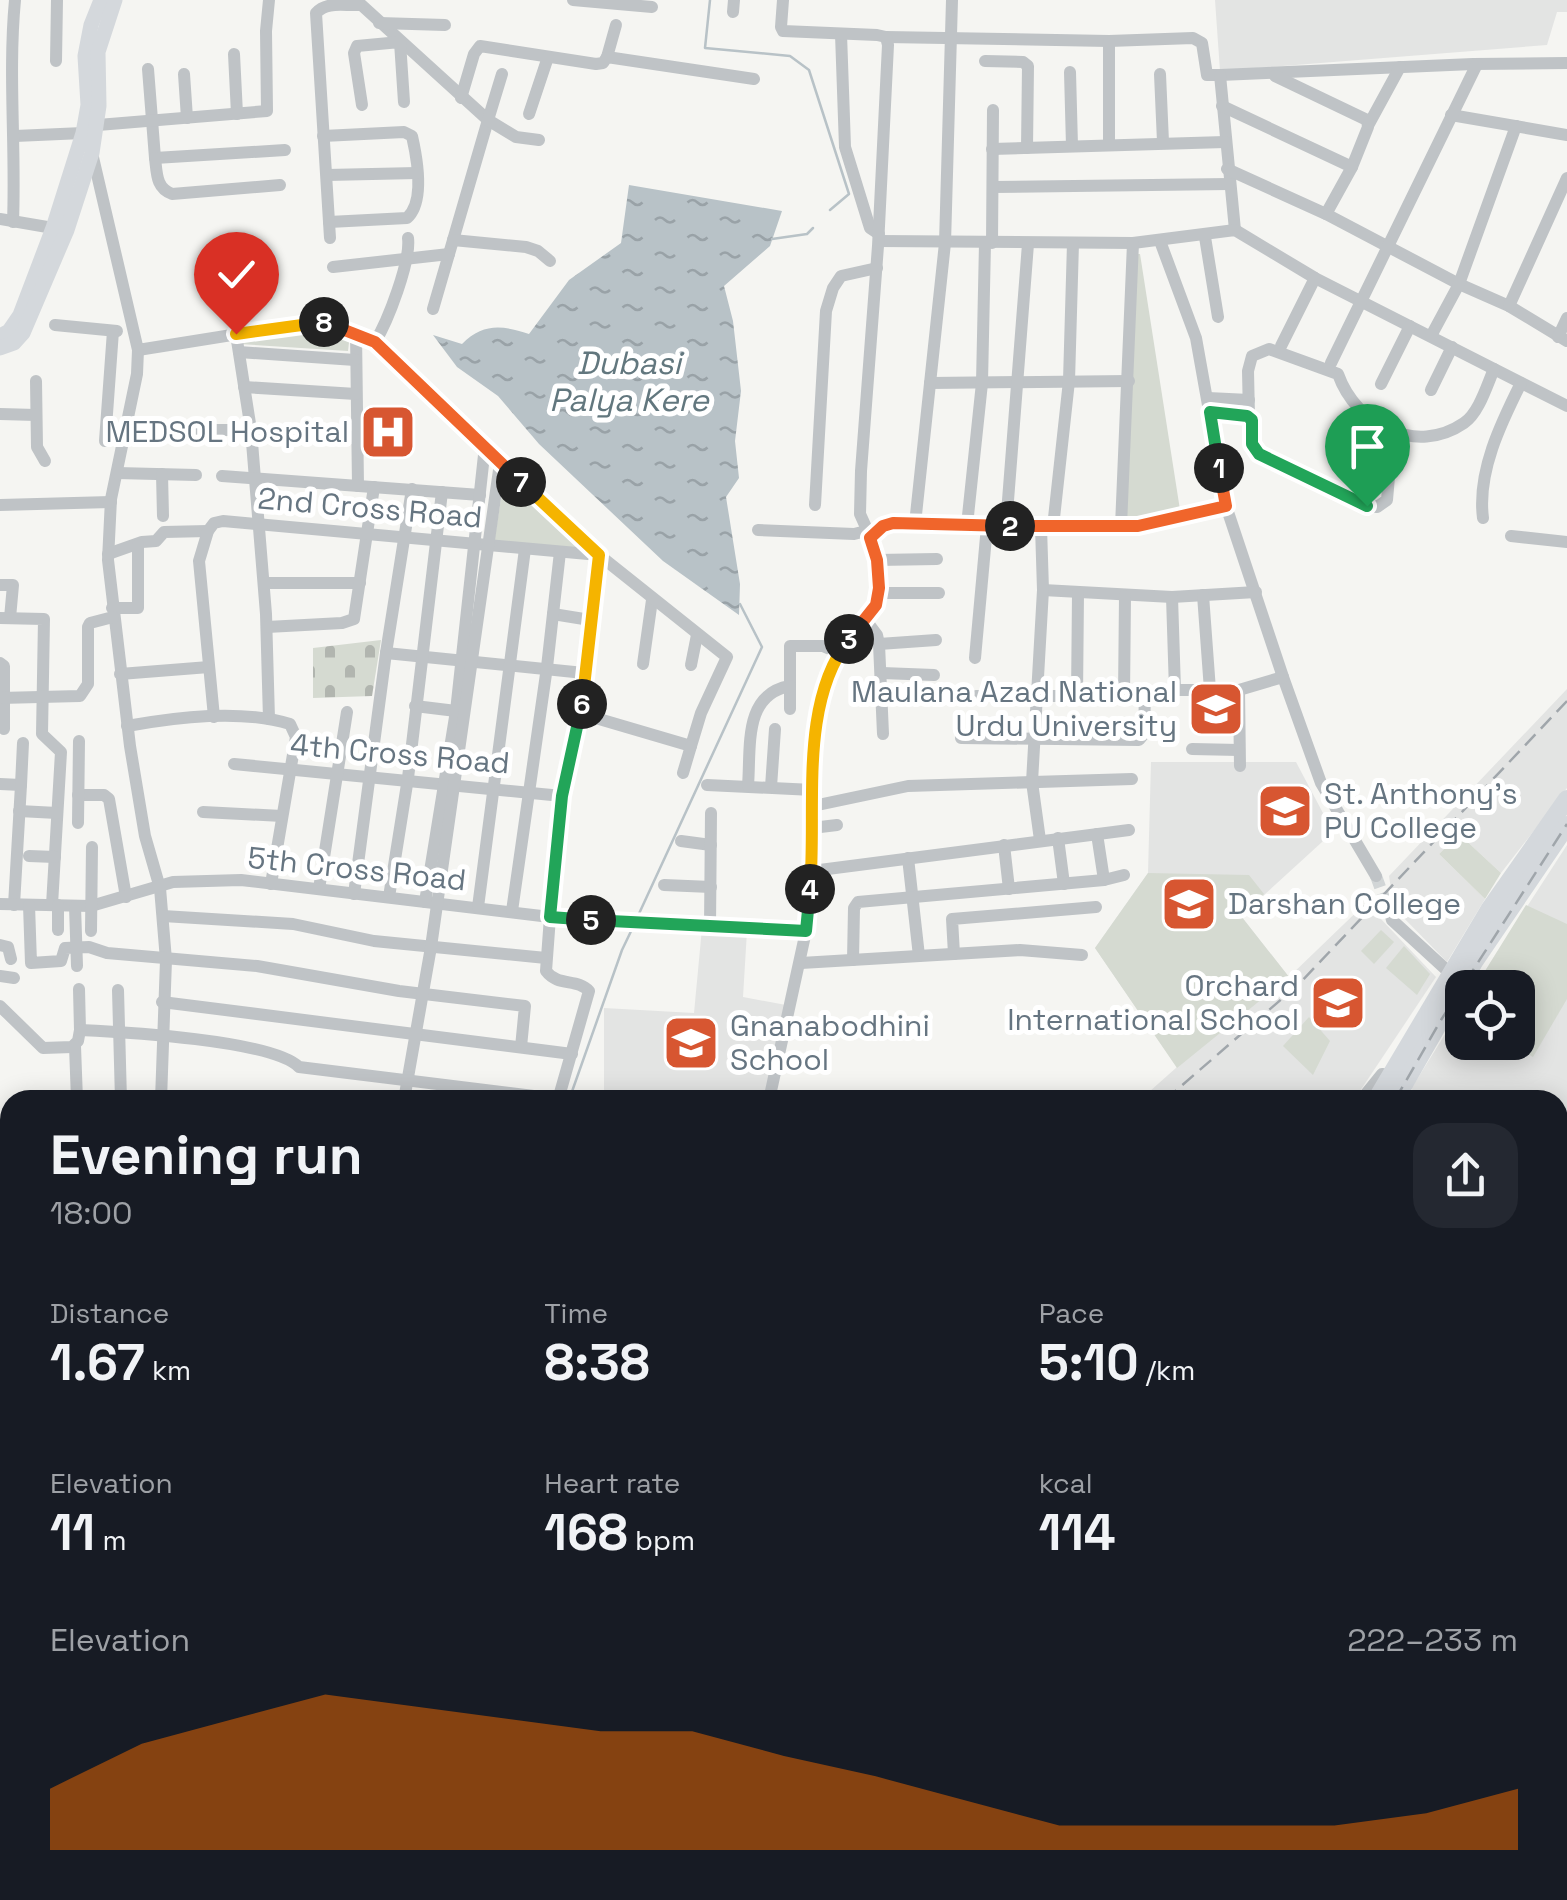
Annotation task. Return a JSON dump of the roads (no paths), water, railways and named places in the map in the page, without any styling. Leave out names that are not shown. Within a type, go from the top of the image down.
[{"type":"highway","points":[[1455,970],[1489,910],[1567,799]]},
{"type":"highway","points":[[1401,1090],[1474,962],[1567,825]]},
{"type":"highway","points":[[1383,1090],[1445,987]]},
{"type":"main road","points":[[0,348],[24,333],[90,182],[92,153],[84,56],[101,0]]},
{"type":"main road","points":[[0,336],[20,316],[90,129],[98,52],[115,0]]},
{"type":"street","points":[[15,0],[4,60],[15,136],[6,220],[54,228]]},
{"type":"street","points":[[56,61],[58,0]]},
{"type":"street","points":[[15,136],[267,111],[266,31],[270,0]]},
{"type":"street","points":[[573,0],[652,7]]},
{"type":"street","points":[[783,0],[783,32],[1109,42],[1193,38],[1202,43],[1206,74],[1567,63]]},
{"type":"street","points":[[915,524],[945,243],[952,0]]},
{"type":"street","points":[[330,238],[316,13],[321,8],[357,2],[488,120],[516,137],[538,140]]},
{"type":"street","points":[[379,24],[445,25]]},
{"type":"street","points":[[461,98],[480,46],[604,63],[616,26]]},
{"type":"street","points":[[841,34],[845,146],[870,228],[879,238],[945,243],[1133,243],[1235,230],[1316,278],[1567,406]]},
{"type":"street","points":[[770,1090],[806,931],[812,870],[815,732],[834,659],[876,605],[878,594],[877,560],[860,514],[860,470],[879,238],[886,37]]},
{"type":"street","points":[[400,42],[404,102]]},
{"type":"street","points":[[362,105],[354,53],[357,46],[400,42]]},
{"type":"street","points":[[1109,42],[1110,144]]},
{"type":"street","points":[[234,54],[236,114]]},
{"type":"street","points":[[530,114],[548,57]]},
{"type":"street","points":[[607,57],[754,79]]},
{"type":"street","points":[[985,61],[1023,62],[1028,66],[1027,148]]},
{"type":"street","points":[[1331,363],[1477,64]]},
{"type":"street","points":[[1326,214],[1352,168],[1368,124],[1400,68]]},
{"type":"street","points":[[148,69],[155,158],[163,190],[172,194],[280,185]]},
{"type":"street","points":[[1070,72],[1072,146]]},
{"type":"street","points":[[184,74],[187,118]]},
{"type":"street","points":[[433,309],[502,74]]},
{"type":"street","points":[[1160,74],[1163,142]]},
{"type":"street","points":[[1272,74],[1366,118],[1368,124]]},
{"type":"street","points":[[1220,75],[1235,230]]},
{"type":"street","points":[[1222,106],[1352,168]]},
{"type":"street","points":[[966,525],[982,383],[993,110]]},
{"type":"street","points":[[1451,115],[1567,135]]},
{"type":"street","points":[[1431,336],[1459,284],[1516,126]]},
{"type":"street","points":[[323,136],[404,132],[412,136],[417,172],[415,210],[407,218],[329,222]]},
{"type":"street","points":[[992,150],[1224,142]]},
{"type":"street","points":[[155,158],[285,150]]},
{"type":"street","points":[[1227,169],[1509,306],[1562,339],[1567,318]]},
{"type":"street","points":[[327,175],[417,172]]},
{"type":"street","points":[[1509,306],[1567,178]]},
{"type":"street","points":[[90,182],[138,350],[137,374],[110,502],[108,554],[127,726],[163,916],[166,960],[161,1090]]},
{"type":"street","points":[[992,187],[1229,184]]},
{"type":"street","points":[[1205,236],[1218,316]]},
{"type":"street","points":[[375,342],[386,324],[410,249],[408,238]]},
{"type":"street","points":[[1160,241],[1196,338],[1226,506],[1283,677],[1321,783],[1376,876]]},
{"type":"street","points":[[1040,840],[1032,782],[1036,696],[1047,527],[1069,381],[1072,243]]},
{"type":"street","points":[[1121,526],[1133,243]]},
{"type":"street","points":[[1006,526],[1028,244]]},
{"type":"street","points":[[333,267],[406,259],[451,247],[526,247],[550,261]]},
{"type":"street","points":[[815,505],[826,311],[839,278],[877,268]]},
{"type":"street","points":[[1281,346],[1316,278]]},
{"type":"street","points":[[138,350],[319,321],[375,342],[599,555],[727,658],[701,713],[683,774]]},
{"type":"street","points":[[55,325],[133,331]]},
{"type":"street","points":[[1380,384],[1410,326]]},
{"type":"street","points":[[105,441],[113,331]]},
{"type":"street","points":[[356,333],[358,486]]},
{"type":"street","points":[[236,334],[252,430],[270,719]]},
{"type":"street","points":[[1430,390],[1452,347]]},
{"type":"street","points":[[1393,430],[1387,500],[1377,506],[1367,506],[1259,454],[1252,444],[1249,416],[1252,356],[1270,350],[1338,374],[1351,401],[1365,418],[1393,430],[1425,435],[1466,422],[1494,369]]},
{"type":"street","points":[[238,352],[354,360]]},
{"type":"street","points":[[36,381],[37,447],[45,461]]},
{"type":"street","points":[[930,383],[1129,381]]},
{"type":"street","points":[[1483,518],[1484,494],[1499,428],[1522,383]]},
{"type":"street","points":[[244,387],[356,394]]},
{"type":"street","points":[[1209,405],[1249,400]]},
{"type":"street","points":[[1209,405],[1249,416]]},
{"type":"street","points":[[0,414],[36,415]]},
{"type":"street","points":[[126,430],[252,430],[356,437]]},
{"type":"street","points":[[481,544],[480,495],[486,446]]},
{"type":"street","points":[[406,1090],[431,947],[431,903],[481,544],[500,463]]},
{"type":"street","points":[[117,474],[196,475]]},
{"type":"street","points":[[162,474],[163,516]]},
{"type":"street","points":[[222,476],[480,495]]},
{"type":"street","points":[[267,628],[354,619],[374,486]]},
{"type":"street","points":[[354,894],[368,774],[412,490]]},
{"type":"street","points":[[389,898],[408,778],[442,492]]},
{"type":"street","points":[[0,505],[110,502]]},
{"type":"street","points":[[758,530],[868,534],[883,526],[915,524],[1138,526],[1226,506]]},
{"type":"street","name":"2nd Cross Road","points":[[108,554],[161,538],[164,532],[208,531],[214,523],[222,521],[599,555]]},
{"type":"street","points":[[1511,536],[1566,541],[1567,523]]},
{"type":"street","points":[[974,658],[987,526]]},
{"type":"street","points":[[208,531],[199,561],[214,718]]},
{"type":"street","points":[[2,698],[80,696],[88,684],[90,623],[113,612],[138,608],[138,545]]},
{"type":"street","points":[[478,907],[525,548]]},
{"type":"street","points":[[512,911],[560,552]]},
{"type":"street","points":[[561,1090],[589,991],[550,976],[546,958],[562,796],[582,714],[599,555]]},
{"type":"street","points":[[877,560],[937,558]]},
{"type":"street","points":[[264,582],[360,583]]},
{"type":"street","points":[[0,585],[13,585],[5,618],[44,619],[42,734],[61,752],[55,857],[58,930]]},
{"type":"street","points":[[1043,590],[1172,597],[1256,592]]},
{"type":"street","points":[[878,594],[939,593]]},
{"type":"street","points":[[1077,697],[1078,593]]},
{"type":"street","points":[[1204,595],[1210,690]]},
{"type":"street","points":[[1124,596],[1124,696]]},
{"type":"street","points":[[1172,597],[1175,690]]},
{"type":"street","points":[[643,664],[652,600]]},
{"type":"street","points":[[553,614],[590,620]]},
{"type":"street","points":[[865,619],[879,644],[883,734]]},
{"type":"street","points":[[691,665],[697,634]]},
{"type":"street","points":[[879,644],[936,640]]},
{"type":"street","points":[[790,709],[791,645],[823,646],[839,653]]},
{"type":"street","points":[[386,653],[584,673]]},
{"type":"street","points":[[450,783],[456,711],[467,661]]},
{"type":"street","points":[[0,662],[4,666],[4,729]]},
{"type":"street","points":[[120,674],[209,667]]},
{"type":"street","points":[[882,673],[934,676]]},
{"type":"street","points":[[976,696],[1124,696],[1175,690],[1238,690],[1283,677]]},
{"type":"street","points":[[748,786],[758,704],[772,689],[790,686]]},
{"type":"street","points":[[1238,690],[1240,766]]},
{"type":"street","points":[[961,738],[1139,740],[1144,734],[1144,693]]},
{"type":"street","points":[[415,706],[456,711]]},
{"type":"street","points":[[319,889],[347,712]]},
{"type":"street","points":[[582,714],[691,746]]},
{"type":"street","points":[[127,726],[214,718],[270,719],[290,724],[294,729],[290,769],[271,884]]},
{"type":"street","points":[[771,787],[775,729]]},
{"type":"street","points":[[78,823],[79,740]]},
{"type":"street","points":[[7,904],[23,743]]},
{"type":"street","points":[[1192,749],[1240,750]]},
{"type":"street","name":"4th Cross Road","points":[[234,764],[368,774],[562,796]]},
{"type":"street","points":[[813,806],[908,786],[1132,779]]},
{"type":"street","points":[[0,784],[21,785]]},
{"type":"street","points":[[707,785],[812,790]]},
{"type":"street","points":[[78,795],[108,796],[126,897]]},
{"type":"street","points":[[19,811],[57,812]]},
{"type":"street","points":[[203,812],[282,816]]},
{"type":"street","points":[[710,928],[712,813]]},
{"type":"street","points":[[812,828],[838,826]]},
{"type":"street","points":[[812,870],[1130,830]]},
{"type":"street","points":[[1097,834],[1104,880]]},
{"type":"street","points":[[1058,838],[1064,884]]},
{"type":"street","points":[[681,841],[711,844]]},
{"type":"street","points":[[1004,845],[1009,889]]},
{"type":"street","points":[[91,931],[92,847]]},
{"type":"street","points":[[29,856],[55,857]]},
{"type":"street","points":[[908,858],[918,956]]},
{"type":"street","points":[[853,960],[854,908],[858,902],[1124,875]]},
{"type":"street","name":"5th Cross Road","points":[[7,904],[91,906],[173,882],[241,880],[550,917],[806,931]]},
{"type":"street","points":[[664,885],[710,888]]},
{"type":"street","points":[[30,905],[31,963],[60,962],[64,949],[76,947],[166,960],[238,964],[525,1006],[521,1047]]},
{"type":"street","points":[[75,906],[77,966]]},
{"type":"street","points":[[954,954],[952,919],[1096,907]]},
{"type":"street","points":[[163,916],[293,924],[374,941],[546,958]]},
{"type":"street","points":[[1392,920],[1447,970]]},
{"type":"street","points":[[0,945],[8,946],[11,959]]},
{"type":"street","points":[[800,963],[1034,950],[1082,955]]},
{"type":"street","points":[[77,1090],[79,990]]},
{"type":"street","points":[[118,990],[121,1090]]},
{"type":"street","points":[[162,1002],[572,1054]]},
{"type":"street","points":[[0,1006],[43,1048],[76,1046]]},
{"type":"street","points":[[80,1030],[162,1034],[280,1054],[299,1067],[483,1090]]},
{"type":"street","points":[[1369,1090],[1382,1074],[1393,1075]]},
{"type":"water","name":"Dubasi Palya Kere","points":[[629,185],[782,211],[770,246],[724,286],[733,321],[741,391],[735,441],[739,478],[726,497],[740,584],[739,615],[663,561],[539,444],[498,396],[457,367],[433,335],[462,344],[485,329],[529,334],[569,280],[621,243]]},
{"type":"waterway","points":[[710,0],[705,48],[790,56],[809,70],[849,194],[830,210]]},
{"type":"waterway","points":[[772,239],[807,234],[813,228]]},
{"type":"waterway","points":[[637,918],[762,647],[740,604]]},
{"type":"waterway","points":[[573,1090],[634,925]]},
{"type":"tunnel","points":[[1376,876],[1392,920]]},
{"type":"railway","points":[[1177,1090],[1299,984],[1567,701]]},
{"type":"railway","points":[[1401,1090],[1567,824]]},
{"type":"place","name":"MEDSOL Hospital","points":[[388,432]]},
{"type":"place","name":"Maulana Azad National Urdu University","points":[[1216,709]]},
{"type":"place","name":"St. Anthony's PU College","points":[[1285,811]]},
{"type":"place","name":"Darshan College","points":[[1189,904]]},
{"type":"place","name":"Orchard International School","points":[[1338,1003]]},
{"type":"place","name":"Gnanabodhini School","points":[[691,1043]]}]
